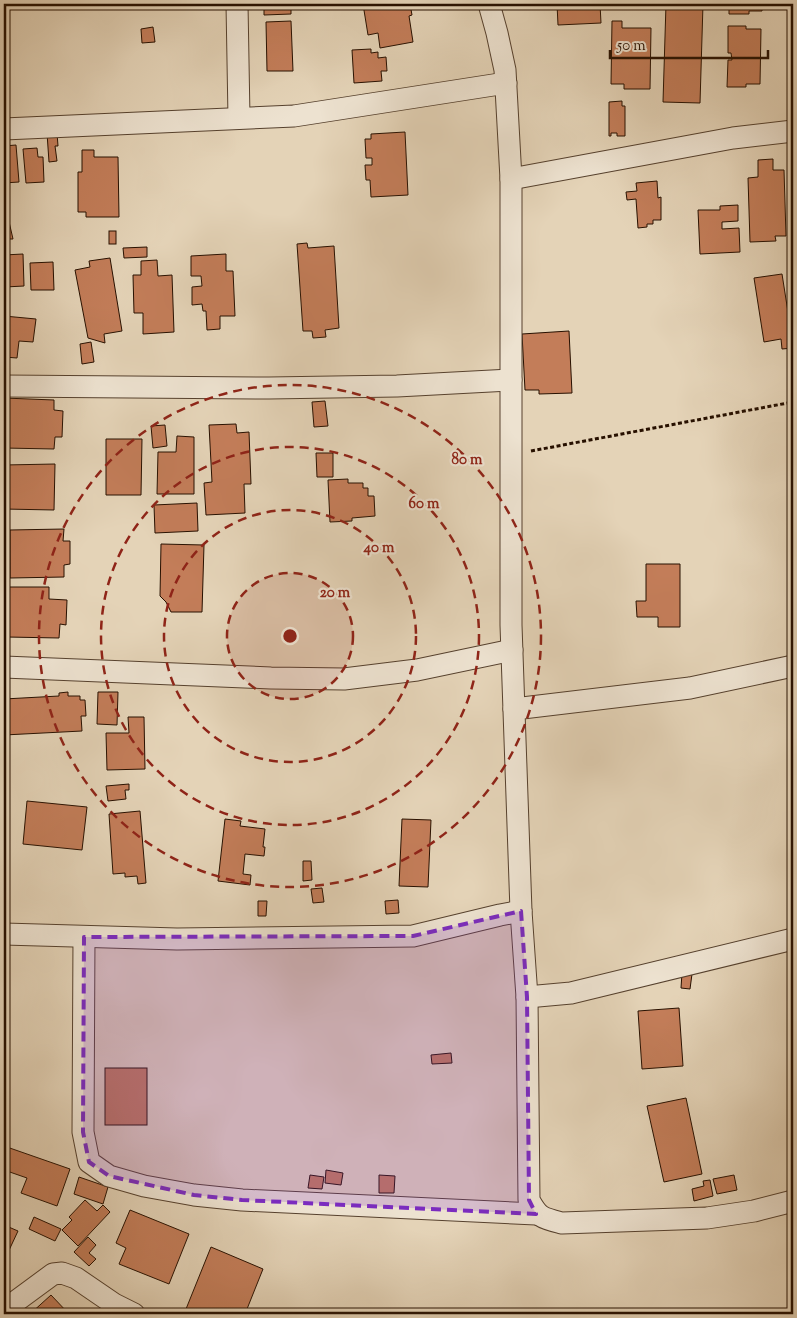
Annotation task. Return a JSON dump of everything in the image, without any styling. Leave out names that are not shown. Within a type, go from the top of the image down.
[{"type":"street","points":[[237,4],[238,118]]},
{"type":"street","points":[[489,4],[505,70],[511,179],[512,650],[520,911],[527,997],[529,1200],[536,1214]]},
{"type":"street","points":[[4,129],[294,116],[506,83]]},
{"type":"street","points":[[511,179],[733,138],[793,131]]},
{"type":"street","points":[[4,386],[270,388],[397,386],[511,380]]},
{"type":"street","points":[[4,667],[271,678],[344,679],[417,670],[512,650]]},
{"type":"street","points":[[514,709],[690,688],[793,666]]},
{"type":"street","points":[[4,934],[177,939],[413,936],[520,911]]},
{"type":"street","points":[[84,936],[83,1132],[89,1162],[109,1176],[144,1186],[194,1195],[242,1200],[536,1214],[548,1220],[562,1223],[708,1218],[754,1211],[793,1201]]},
{"type":"street","points":[[527,997],[571,993],[793,939]]},
{"type":"street","points":[[4,1310],[53,1274],[62,1273],[76,1278],[114,1304],[134,1314]]},
{"type":"path","points":[[511,454],[793,402]]},
{"type":"highlighted area","points":[[521,911],[527,997],[529,1200],[536,1214],[242,1200],[194,1195],[109,1176],[89,1162],[83,1132],[84,937],[413,936]]},
{"type":"building","points":[[264,4],[291,4],[291,14],[264,15]]},
{"type":"building","points":[[363,4],[410,4],[412,15],[409,16],[413,42],[380,48],[378,33],[368,35]]},
{"type":"building","points":[[557,4],[600,4],[601,23],[558,25]]},
{"type":"building","points":[[666,4],[703,4],[700,103],[663,102]]},
{"type":"building","points":[[729,4],[764,4],[762,11],[749,11],[749,14],[729,14]]},
{"type":"building","points":[[291,21],[293,71],[267,71],[266,22]]},
{"type":"building","points":[[612,21],[622,21],[622,28],[651,28],[650,89],[624,89],[624,84],[611,84]]},
{"type":"building","points":[[728,26],[746,26],[746,29],[761,29],[760,84],[746,84],[746,87],[727,87],[728,60],[732,60],[731,53],[728,53]]},
{"type":"building","points":[[153,27],[155,42],[142,43],[141,29]]},
{"type":"building","points":[[371,49],[371,53],[378,52],[378,58],[386,57],[387,71],[381,71],[382,81],[354,83],[352,50]]},
{"type":"building","points":[[622,101],[622,106],[625,106],[625,136],[617,136],[617,133],[611,133],[611,136],[609,136],[609,102]]},
{"type":"building","points":[[405,132],[408,195],[371,197],[370,180],[366,180],[365,165],[372,165],[372,158],[366,158],[365,139],[371,139],[371,134]]},
{"type":"building","points":[[47,133],[57,133],[58,146],[55,146],[57,161],[49,162]]},
{"type":"building","points":[[16,145],[19,182],[4,183],[4,146]]},
{"type":"building","points":[[37,148],[38,157],[43,157],[44,182],[26,183],[23,149]]},
{"type":"building","points":[[82,150],[94,150],[94,157],[118,157],[119,217],[86,217],[86,212],[78,212],[78,172],[82,172]]},
{"type":"building","points":[[773,159],[773,170],[784,170],[786,236],[775,236],[776,241],[750,242],[748,178],[758,177],[758,160]]},
{"type":"building","points":[[657,181],[658,198],[661,197],[661,220],[653,220],[653,224],[647,224],[647,227],[638,228],[636,199],[627,200],[626,192],[637,191],[636,183]]},
{"type":"building","points":[[4,200],[13,239],[4,239]]},
{"type":"building","points":[[738,205],[738,221],[722,222],[722,229],[739,228],[740,252],[700,254],[698,210],[720,210],[720,206]]},
{"type":"building","points":[[109,231],[116,231],[116,244],[109,244]]},
{"type":"building","points":[[307,243],[308,248],[334,246],[339,328],[325,330],[326,337],[313,338],[312,331],[303,331],[297,244]]},
{"type":"building","points":[[147,247],[147,257],[124,258],[123,248]]},
{"type":"building","points":[[23,254],[24,286],[5,287],[4,255]]},
{"type":"building","points":[[226,254],[226,271],[233,271],[235,316],[220,316],[220,329],[207,330],[206,311],[203,311],[202,304],[192,305],[192,287],[202,286],[201,276],[191,276],[191,256]]},
{"type":"building","points":[[110,258],[122,331],[104,334],[105,343],[88,338],[75,270],[90,267],[89,261]]},
{"type":"building","points":[[157,260],[158,276],[172,275],[174,332],[143,334],[143,313],[134,313],[133,275],[141,275],[141,261]]},
{"type":"building","points":[[53,262],[54,290],[31,290],[30,263]]},
{"type":"building","points":[[782,274],[793,348],[782,349],[781,339],[764,342],[754,278]]},
{"type":"building","points":[[4,316],[36,319],[33,342],[19,341],[17,358],[4,357]]},
{"type":"building","points":[[569,331],[572,393],[539,394],[539,390],[525,390],[522,334]]},
{"type":"building","points":[[91,342],[94,362],[82,364],[80,344]]},
{"type":"building","points":[[4,398],[54,400],[54,410],[63,411],[62,437],[55,437],[54,449],[4,448]]},
{"type":"building","points":[[325,401],[328,426],[314,427],[312,402]]},
{"type":"building","points":[[236,424],[237,433],[249,432],[251,484],[244,484],[245,513],[206,515],[204,483],[212,482],[209,425]]},
{"type":"building","points":[[165,425],[167,446],[153,448],[151,426]]},
{"type":"building","points":[[177,436],[194,437],[194,494],[157,494],[158,452],[176,452]]},
{"type":"building","points":[[106,439],[142,439],[141,495],[106,495]]},
{"type":"building","points":[[316,453],[333,453],[333,477],[317,477]]},
{"type":"building","points":[[55,464],[54,510],[4,509],[4,496],[7,496],[7,476],[4,476],[4,465]]},
{"type":"building","points":[[348,479],[348,483],[363,483],[363,488],[368,488],[368,496],[374,496],[375,516],[352,518],[352,521],[330,522],[328,480]]},
{"type":"building","points":[[197,503],[198,531],[155,533],[154,505]]},
{"type":"building","points":[[64,529],[63,541],[70,541],[70,564],[64,565],[64,577],[10,578],[10,530]]},
{"type":"building","points":[[161,544],[204,545],[202,612],[171,612],[166,602],[160,596]]},
{"type":"building","points":[[646,564],[680,564],[680,627],[658,627],[658,617],[637,617],[636,601],[646,601]]},
{"type":"building","points":[[9,587],[49,587],[49,599],[67,600],[66,625],[60,624],[59,638],[7,637]]},
{"type":"building","points":[[68,692],[68,696],[80,696],[80,700],[85,700],[86,716],[81,716],[82,731],[4,735],[4,699],[59,696],[59,693]]},
{"type":"building","points":[[98,692],[118,692],[117,725],[97,724]]},
{"type":"building","points":[[128,717],[144,717],[145,769],[107,770],[106,733],[129,733]]},
{"type":"building","points":[[129,784],[129,790],[125,790],[126,799],[108,801],[106,786]]},
{"type":"building","points":[[27,801],[87,807],[82,850],[23,844]]},
{"type":"building","points":[[140,811],[146,883],[138,884],[137,876],[125,877],[125,873],[113,874],[109,814]]},
{"type":"building","points":[[225,819],[241,821],[240,826],[265,829],[264,856],[245,854],[243,874],[251,875],[250,885],[218,881]]},
{"type":"building","points":[[402,819],[431,820],[428,887],[399,886]]},
{"type":"building","points":[[303,861],[311,861],[312,880],[303,881]]},
{"type":"building","points":[[322,888],[324,902],[313,903],[311,889]]},
{"type":"building","points":[[398,900],[399,913],[386,914],[385,901]]},
{"type":"building","points":[[258,901],[267,901],[266,916],[258,916]]},
{"type":"building","points":[[682,973],[692,974],[690,989],[681,988]]},
{"type":"building","points":[[679,1008],[683,1066],[642,1069],[638,1011]]},
{"type":"building","points":[[451,1053],[452,1063],[432,1064],[431,1055]]},
{"type":"building","points":[[105,1068],[147,1068],[147,1125],[105,1125]]},
{"type":"building","points":[[686,1098],[702,1174],[664,1182],[647,1106]]},
{"type":"building","points":[[4,1146],[70,1169],[57,1206],[21,1193],[27,1178],[4,1170]]},
{"type":"building","points":[[326,1170],[343,1173],[341,1185],[325,1183]]},
{"type":"building","points":[[310,1175],[324,1177],[322,1189],[308,1188]]},
{"type":"building","points":[[379,1175],[395,1176],[394,1193],[379,1193]]},
{"type":"building","points":[[734,1175],[737,1190],[717,1194],[713,1179]]},
{"type":"building","points":[[79,1177],[108,1187],[103,1204],[74,1194]]},
{"type":"building","points":[[710,1180],[713,1196],[694,1201],[692,1189],[704,1186],[703,1181]]},
{"type":"building","points":[[85,1200],[97,1211],[103,1205],[110,1212],[78,1246],[62,1230],[72,1220],[69,1217]]},
{"type":"building","points":[[130,1210],[189,1234],[169,1284],[119,1264],[126,1248],[116,1243]]},
{"type":"building","points":[[34,1217],[61,1229],[55,1241],[29,1229]]},
{"type":"building","points":[[4,1225],[18,1231],[4,1261]]},
{"type":"building","points":[[88,1237],[96,1245],[89,1253],[96,1259],[89,1266],[74,1252]]},
{"type":"building","points":[[211,1247],[263,1269],[245,1314],[199,1314],[186,1309]]},
{"type":"building","points":[[51,1295],[69,1314],[30,1314]]}]
